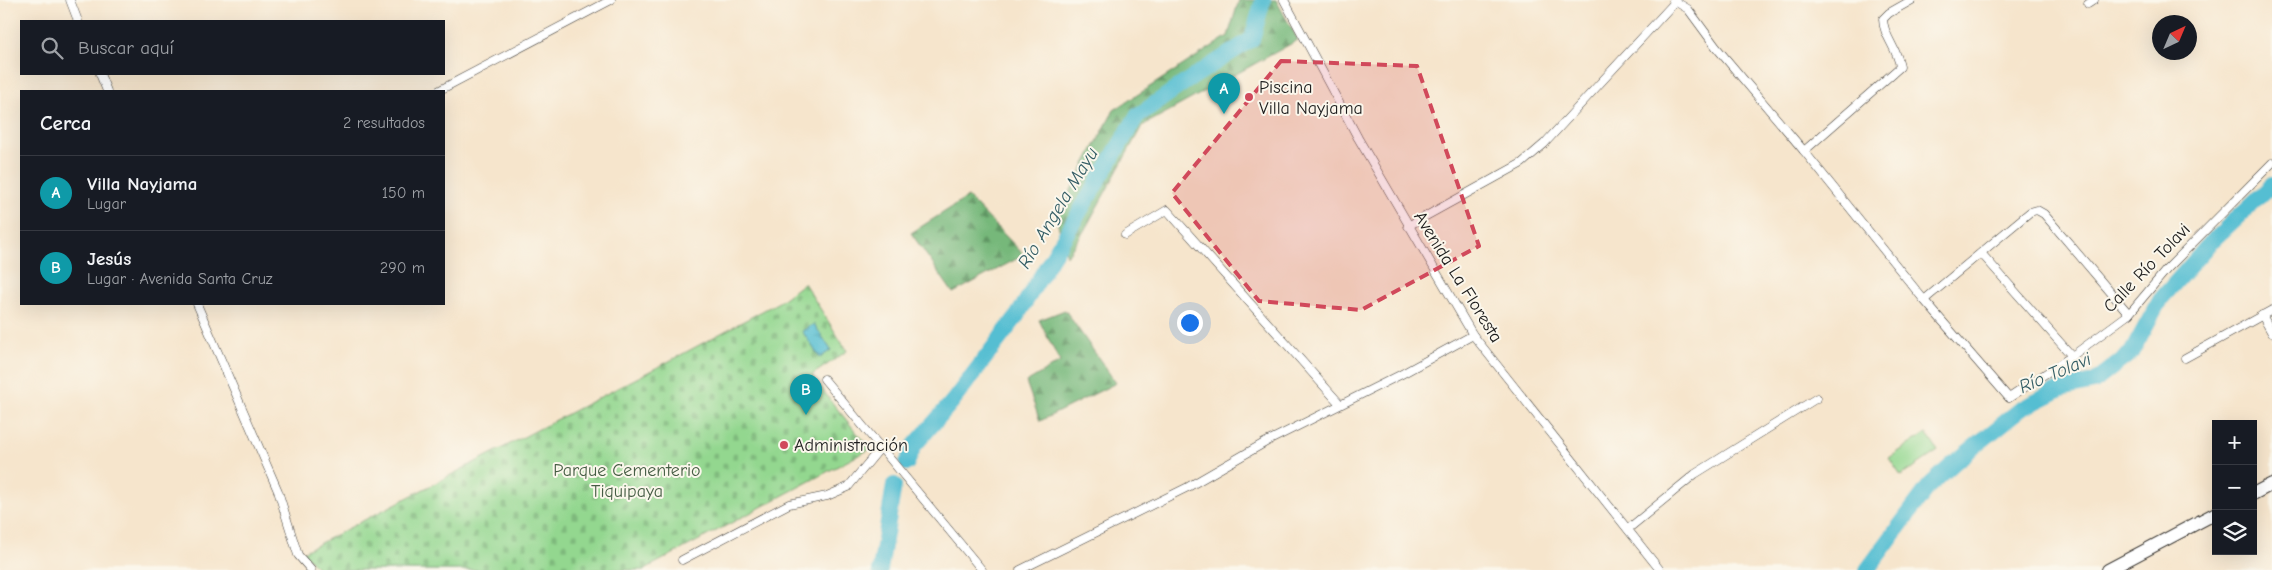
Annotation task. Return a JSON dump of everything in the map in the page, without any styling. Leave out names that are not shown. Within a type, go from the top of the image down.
[{"type":"main road","points":[[2257,492],[2272,484]]},
{"type":"main road","points":[[2108,570],[2212,515]]},
{"type":"street","points":[[70,0],[78,20]]},
{"type":"street","points":[[440,90],[611,0]]},
{"type":"street","name":"Avenida La Floresta","points":[[1284,0],[1408,226],[1473,335],[1660,570]]},
{"type":"street","points":[[1804,151],[1900,67],[1899,59],[1883,26],[1883,19],[1888,13],[1912,0]]},
{"type":"street","points":[[1408,226],[1522,163],[1544,144],[1673,1],[1688,9],[1716,47],[1804,151],[1924,300],[2030,212],[2037,210],[2044,214],[2130,314]]},
{"type":"street","points":[[100,75],[107,90]]},
{"type":"street","name":"Calle Río Tolavi","points":[[1924,300],[2009,398],[2130,314],[2167,269],[2272,163]]},
{"type":"street","points":[[1125,235],[1167,210],[1340,404]]},
{"type":"street","points":[[1981,253],[2072,356]]},
{"type":"street","points":[[197,305],[278,492],[298,556],[311,570]]},
{"type":"street","points":[[2185,358],[2272,310]]},
{"type":"street","points":[[2262,315],[2272,332]]},
{"type":"street","points":[[1020,570],[1188,487],[1266,442],[1400,375],[1473,335]]},
{"type":"street","points":[[824,379],[882,446],[905,479],[982,570]]},
{"type":"street","points":[[1628,529],[1695,474],[1817,398]]},
{"type":"street","points":[[682,560],[789,504],[827,496],[848,487],[882,446]]},
{"type":"highlighted area","points":[[1281,61],[1417,66],[1479,246],[1361,310],[1259,301],[1172,193]]},
{"type":"green space","points":[[1239,0],[1276,0],[1298,40],[1142,126],[1084,231],[1067,256],[1056,218],[1114,110],[1228,36]]},
{"type":"green space","points":[[968,197],[1024,255],[953,293],[911,233]]},
{"type":"green space","name":"Parque Cementerio Tiquipaya","points":[[804,283],[847,351],[812,375],[870,449],[643,570],[319,570],[303,552],[677,357],[779,302]]},
{"type":"green space","points":[[1065,310],[1116,383],[1040,421],[1026,382],[1060,362],[1039,320]]},
{"type":"green space","points":[[1926,433],[1938,451],[1901,476],[1889,458]]},
{"type":"water","points":[[814,324],[831,350],[820,358],[802,331]]},
{"type":"waterway","name":"Río Angela Mayu","points":[[907,463],[914,446],[952,402],[1017,316],[1137,116],[1252,39],[1263,0]]},
{"type":"waterway","name":"Río Tolavi","points":[[1867,570],[1929,486],[1954,463],[2021,409],[2061,389],[2094,382],[2131,353],[2160,300],[2211,242],[2272,185]]},
{"type":"waterway","name":"Río Angela Mayu","points":[[880,570],[894,485]]},
{"type":"place","name":"Piscina Villa Nayjama","points":[[1249,97]]},
{"type":"place","name":"Villa Nayjama","points":[[1224,114]]},
{"type":"place","name":"Jesús","points":[[806,415]]},
{"type":"place","name":"Administración","points":[[784,445]]}]
